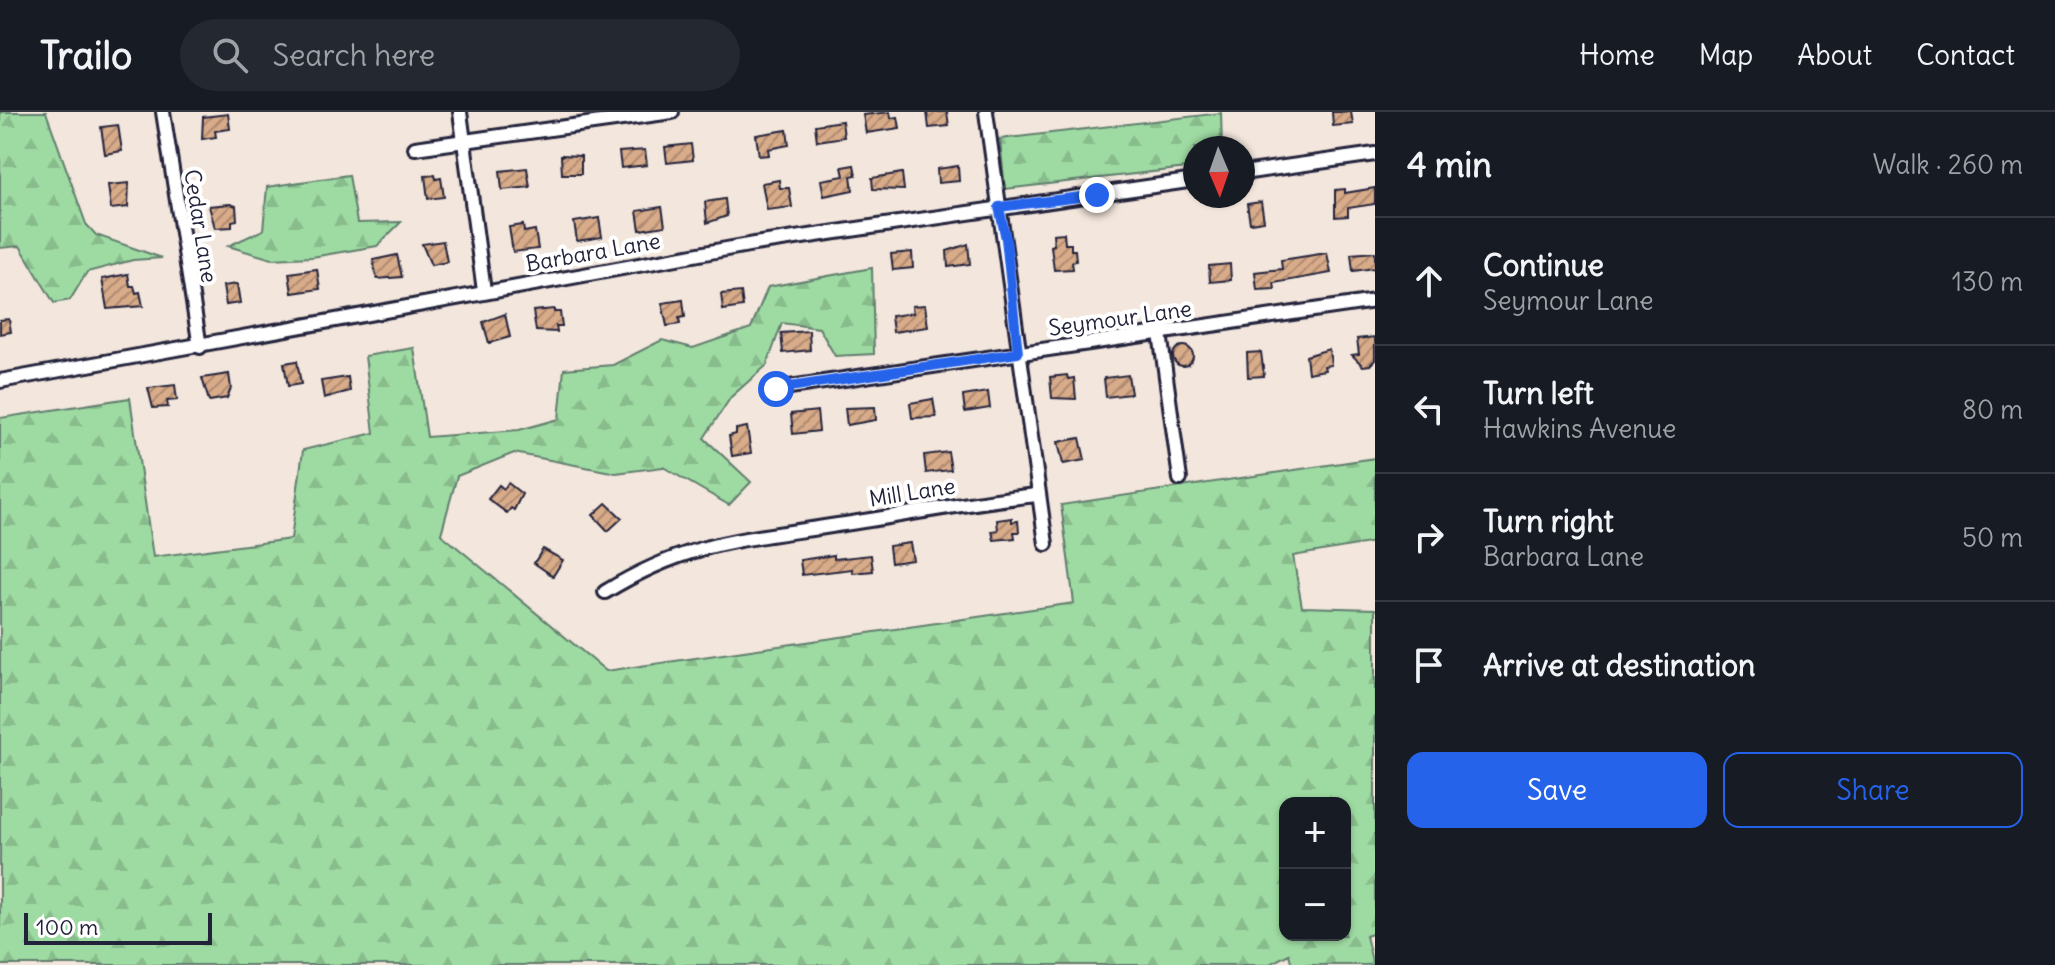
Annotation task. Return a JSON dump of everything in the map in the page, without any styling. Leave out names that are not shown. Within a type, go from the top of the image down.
[{"type":"street","name":"Cedar Lane","points":[[163,112],[200,347]]},
{"type":"street","points":[[460,112],[484,291]]},
{"type":"street","points":[[415,148],[672,112]]},
{"type":"street","points":[[986,112],[1046,544]]},
{"type":"street","points":[[1255,171],[1375,154]]},
{"type":"street","name":"Barbara Lane","points":[[0,381],[200,347],[484,291],[999,207],[1183,182]]},
{"type":"street","name":"Seymour Lane","points":[[776,389],[1375,301]]},
{"type":"street","points":[[1160,333],[1180,479]]},
{"type":"street","name":"Mill Lane","points":[[605,592],[647,566],[695,549],[745,537],[1037,495]]},
{"type":"green space","points":[[0,112],[46,112],[86,224],[96,235],[162,258],[133,260],[87,272],[70,300],[54,303],[20,246],[0,248]]},
{"type":"green space","points":[[1221,113],[1222,136],[1183,136],[1183,168],[1005,189],[1000,139]]},
{"type":"green space","points":[[349,175],[357,223],[401,222],[377,246],[312,257],[272,259],[228,246],[263,230],[267,187]]},
{"type":"green space","points":[[872,268],[874,354],[835,356],[819,328],[782,323],[767,365],[731,397],[704,438],[751,482],[729,505],[663,467],[616,473],[514,453],[457,476],[441,534],[606,671],[1074,603],[1061,505],[1375,458],[1375,542],[1293,556],[1302,607],[1375,609],[1375,933],[1366,936],[1373,965],[1292,965],[1289,954],[1268,965],[0,965],[0,418],[130,398],[153,557],[291,539],[303,450],[374,433],[365,356],[414,348],[427,437],[519,430],[559,419],[564,369],[613,365],[662,340],[693,348],[751,328],[768,287]]},
{"type":"building","points":[[890,112],[891,118],[898,117],[900,128],[866,133],[863,115]]},
{"type":"building","points":[[927,112],[947,112],[949,126],[929,128]]},
{"type":"building","points":[[1332,112],[1351,112],[1353,124],[1333,126]]},
{"type":"building","points":[[228,114],[230,129],[215,131],[216,137],[202,139],[203,117]]},
{"type":"building","points":[[842,121],[844,137],[817,141],[815,125]]},
{"type":"building","points":[[118,125],[122,151],[105,154],[101,127]]},
{"type":"building","points":[[787,130],[789,145],[768,149],[769,155],[759,156],[756,135]]},
{"type":"building","points":[[691,144],[693,160],[667,163],[665,147]]},
{"type":"building","points":[[645,150],[647,165],[621,168],[619,152]]},
{"type":"building","points":[[561,155],[581,156],[581,174],[562,174]]},
{"type":"building","points":[[854,165],[856,175],[851,176],[853,190],[824,196],[821,180],[844,176],[842,167]]},
{"type":"building","points":[[958,166],[959,181],[938,183],[937,169]]},
{"type":"building","points":[[527,168],[530,187],[502,190],[500,171]]},
{"type":"building","points":[[902,173],[904,190],[873,189],[872,178]]},
{"type":"building","points":[[435,175],[436,179],[441,178],[444,197],[428,199],[425,176]]},
{"type":"building","points":[[779,180],[780,188],[789,188],[792,207],[767,210],[762,183]]},
{"type":"building","points":[[129,183],[128,207],[111,209],[108,185]]},
{"type":"building","points":[[1375,188],[1375,204],[1348,208],[1348,216],[1335,217],[1335,190],[1345,189],[1345,193]]},
{"type":"building","points":[[725,199],[727,216],[707,223],[705,202]]},
{"type":"building","points":[[1261,202],[1264,221],[1250,223],[1248,208],[1255,208],[1255,203]]},
{"type":"building","points":[[209,206],[236,206],[237,220],[232,221],[232,227],[215,228]]},
{"type":"building","points":[[662,207],[665,226],[640,230],[637,211]]},
{"type":"building","points":[[599,218],[602,237],[577,241],[574,222]]},
{"type":"building","points":[[523,225],[524,232],[535,230],[538,249],[513,252],[509,227]]},
{"type":"building","points":[[1064,233],[1065,244],[1071,244],[1071,250],[1075,250],[1076,261],[1072,262],[1073,269],[1054,270],[1053,234]]},
{"type":"building","points":[[443,241],[447,262],[431,265],[422,244]]},
{"type":"building","points":[[968,244],[970,264],[948,267],[947,251]]},
{"type":"building","points":[[912,252],[913,268],[893,270],[891,254]]},
{"type":"building","points":[[1375,252],[1375,268],[1353,271],[1351,254]]},
{"type":"building","points":[[1327,253],[1331,273],[1274,283],[1275,289],[1257,290],[1255,272],[1282,269],[1281,260]]},
{"type":"building","points":[[397,255],[402,277],[377,279],[373,260]]},
{"type":"building","points":[[1230,264],[1231,280],[1210,282],[1209,266]]},
{"type":"building","points":[[317,269],[320,289],[292,293],[289,273]]},
{"type":"building","points":[[128,274],[130,286],[134,286],[136,293],[140,292],[143,306],[107,309],[102,279]]},
{"type":"building","points":[[237,284],[240,303],[226,305],[223,286]]},
{"type":"building","points":[[741,292],[743,307],[723,310],[721,294]]},
{"type":"building","points":[[683,300],[685,317],[679,318],[680,324],[667,326],[662,303]]},
{"type":"building","points":[[925,305],[928,327],[893,332],[891,316],[913,313],[912,306]]},
{"type":"building","points":[[554,309],[554,312],[560,312],[562,326],[556,326],[557,332],[536,331],[533,311]]},
{"type":"building","points":[[505,314],[510,337],[489,343],[483,322]]},
{"type":"building","points":[[9,319],[11,332],[0,334],[0,320]]},
{"type":"building","points":[[809,331],[810,350],[783,353],[781,333]]},
{"type":"building","points":[[1375,337],[1375,360],[1363,366],[1352,355],[1359,354],[1357,339]]},
{"type":"building","points":[[1179,346],[1187,346],[1193,356],[1187,366],[1179,366],[1173,360],[1173,352]]},
{"type":"building","points":[[1329,349],[1331,365],[1324,366],[1325,370],[1308,373],[1306,356]]},
{"type":"building","points":[[1261,352],[1264,376],[1248,377],[1247,353]]},
{"type":"building","points":[[297,361],[301,384],[288,386],[284,363]]},
{"type":"building","points":[[229,374],[231,388],[227,398],[209,401],[202,378]]},
{"type":"building","points":[[1067,375],[1068,379],[1074,378],[1076,399],[1052,398],[1050,377]]},
{"type":"building","points":[[1128,375],[1131,394],[1106,397],[1104,378]]},
{"type":"building","points":[[348,377],[350,391],[324,398],[321,381]]},
{"type":"building","points":[[175,385],[177,400],[167,401],[168,407],[153,408],[148,388]]},
{"type":"building","points":[[988,392],[990,408],[965,412],[963,396]]},
{"type":"building","points":[[933,399],[936,417],[912,418],[910,403]]},
{"type":"building","points":[[875,407],[876,420],[847,425],[845,408]]},
{"type":"building","points":[[817,411],[819,431],[793,434],[791,414]]},
{"type":"building","points":[[747,427],[751,453],[732,456],[729,436],[736,434],[736,429]]},
{"type":"building","points":[[1080,438],[1085,460],[1063,464],[1058,442]]},
{"type":"building","points":[[948,452],[951,470],[926,473],[924,455]]},
{"type":"building","points":[[508,483],[522,494],[514,510],[511,508],[507,513],[488,499],[499,485],[504,489]]},
{"type":"building","points":[[606,503],[622,518],[608,531],[593,515]]},
{"type":"building","points":[[1012,518],[1012,522],[1018,521],[1019,532],[1014,532],[1015,538],[994,540],[992,531],[998,530],[997,520]]},
{"type":"building","points":[[910,543],[913,560],[891,563],[889,546]]},
{"type":"building","points":[[543,549],[563,560],[553,576],[534,563]]},
{"type":"building","points":[[834,555],[834,559],[871,555],[873,571],[853,573],[852,569],[802,575],[800,560]]},
{"type":"route","points":[[776,389],[1018,353],[1011,276],[999,207],[1097,195]]}]
